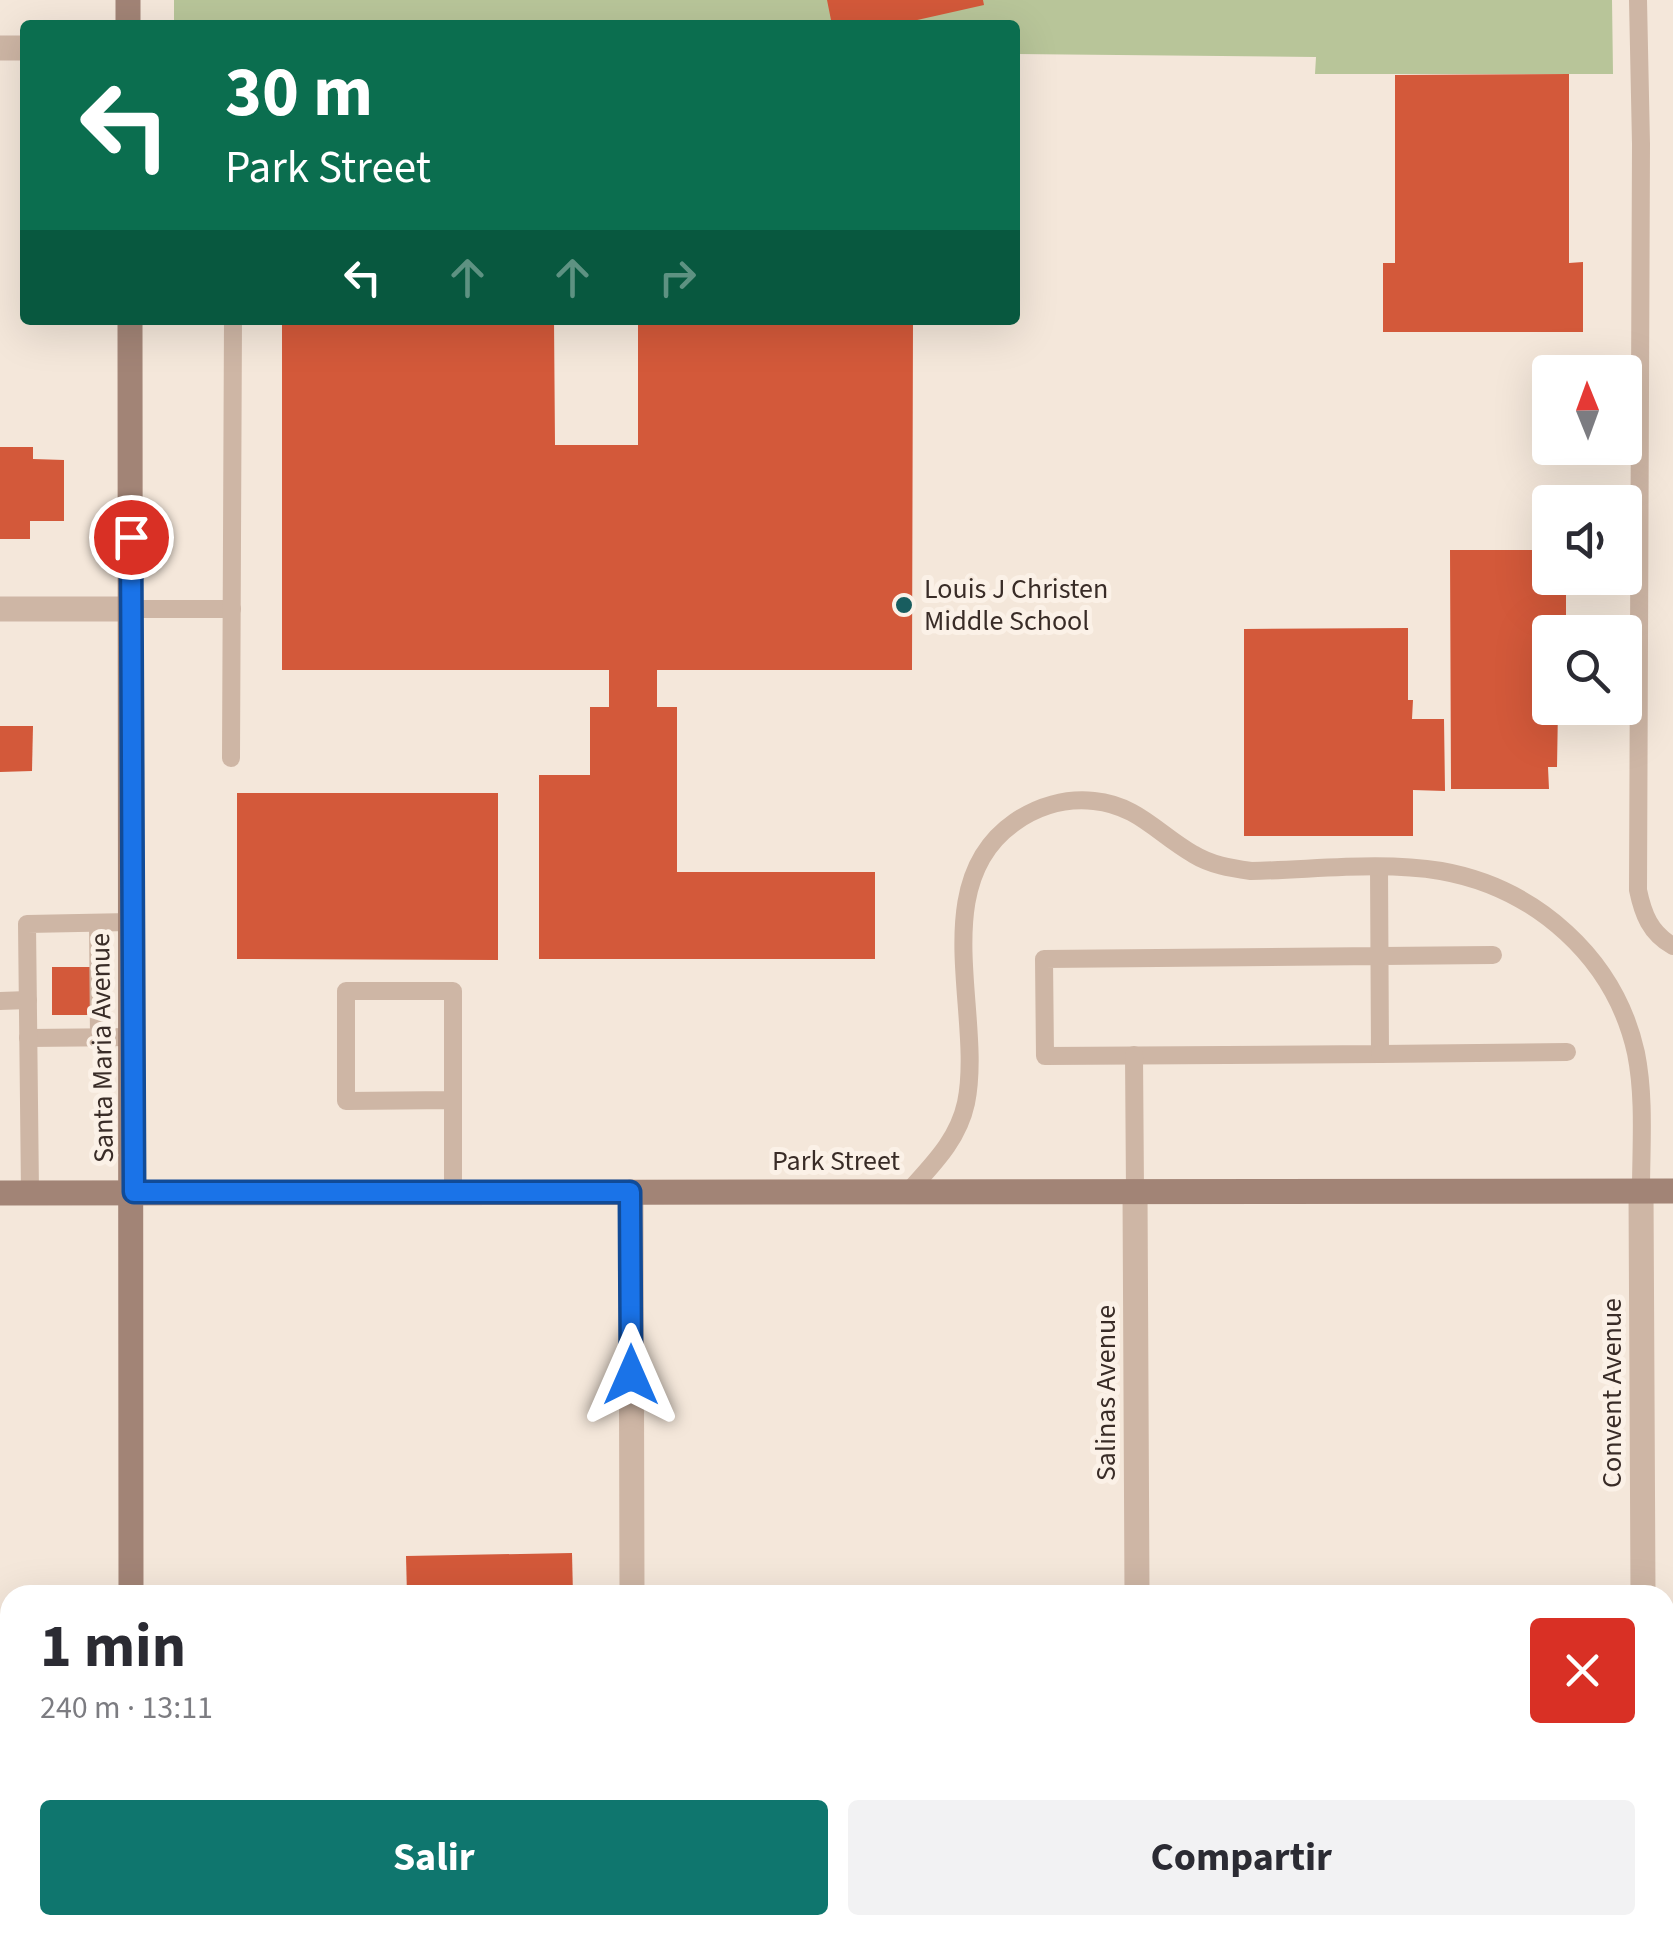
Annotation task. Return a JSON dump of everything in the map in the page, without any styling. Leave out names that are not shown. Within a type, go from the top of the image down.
[{"type":"main road","name":"Santa Maria Avenue","points":[[130,325],[134,1192],[131,1585]]},
{"type":"main road","name":"Park Street","points":[[0,1192],[1673,1191]]},
{"type":"street","points":[[0,609],[132,609]]},
{"type":"street","name":"Salinas Avenue","points":[[1134,1191],[1137,1585]]},
{"type":"street","name":"Convent Avenue","points":[[1641,1191],[1644,1585]]},
{"type":"street","points":[[630,1192],[632,1585]]},
{"type":"lane","points":[[1638,0],[1638,890],[1644,917],[1661,940],[1673,946]]},
{"type":"lane","points":[[231,758],[233,325]]},
{"type":"lane","points":[[132,609],[232,609]]},
{"type":"lane","points":[[909,1192],[953,1140],[968,1098],[968,891],[982,857],[1010,826],[1053,804],[1095,801],[1141,816],[1196,856],[1221,867],[1251,871],[1379,868],[1438,871],[1497,888],[1542,912],[1585,952],[1617,1001],[1636,1056],[1641,1191]]},
{"type":"lane","points":[[1379,868],[1380,1054]]},
{"type":"lane","points":[[30,1192],[27,924],[130,922]]},
{"type":"lane","points":[[98,923],[99,1038]]},
{"type":"lane","points":[[1493,955],[1044,959],[1045,1056],[1567,1052]]},
{"type":"lane","points":[[453,1100],[346,1101],[346,991],[452,991],[453,1100],[453,1192]]},
{"type":"lane","points":[[0,1001],[28,1000]]},
{"type":"lane","points":[[28,1038],[133,1037]]},
{"type":"lane","points":[[1134,1055],[1134,1191]]},
{"type":"green space","points":[[174,0],[1612,0],[1613,74],[1315,74],[1316,57],[1020,54],[1020,20],[174,20]]},
{"type":"building","points":[[827,0],[983,0],[984,5],[917,20],[831,20]]},
{"type":"building","points":[[1569,74],[1569,263],[1583,262],[1583,332],[1383,332],[1383,263],[1395,263],[1395,75]]},
{"type":"building","points":[[282,325],[554,325],[555,445],[638,445],[638,325],[913,325],[912,670],[657,670],[657,707],[677,707],[677,872],[875,872],[875,959],[539,959],[539,775],[590,775],[590,707],[609,707],[609,670],[282,670]]},
{"type":"building","points":[[0,447],[33,447],[33,459],[64,460],[64,521],[30,521],[30,539],[0,539]]},
{"type":"building","points":[[1450,550],[1532,550],[1532,595],[1566,595],[1566,615],[1532,615],[1532,725],[1558,725],[1557,767],[1548,767],[1549,789],[1451,789]]},
{"type":"building","points":[[1408,628],[1408,700],[1413,700],[1412,719],[1444,719],[1445,791],[1413,790],[1413,836],[1244,836],[1244,629]]},
{"type":"building","points":[[0,726],[33,726],[32,771],[0,772]]},
{"type":"building","points":[[237,793],[498,793],[498,960],[237,959]]},
{"type":"building","points":[[52,967],[92,967],[92,1015],[52,1015]]},
{"type":"building","points":[[572,1553],[573,1585],[407,1585],[406,1556]]},
{"type":"place","name":"Louis J Christen Middle School","points":[[904,605]]},
{"type":"route","points":[[131,537],[134,1192],[630,1192],[631,1375]]}]
